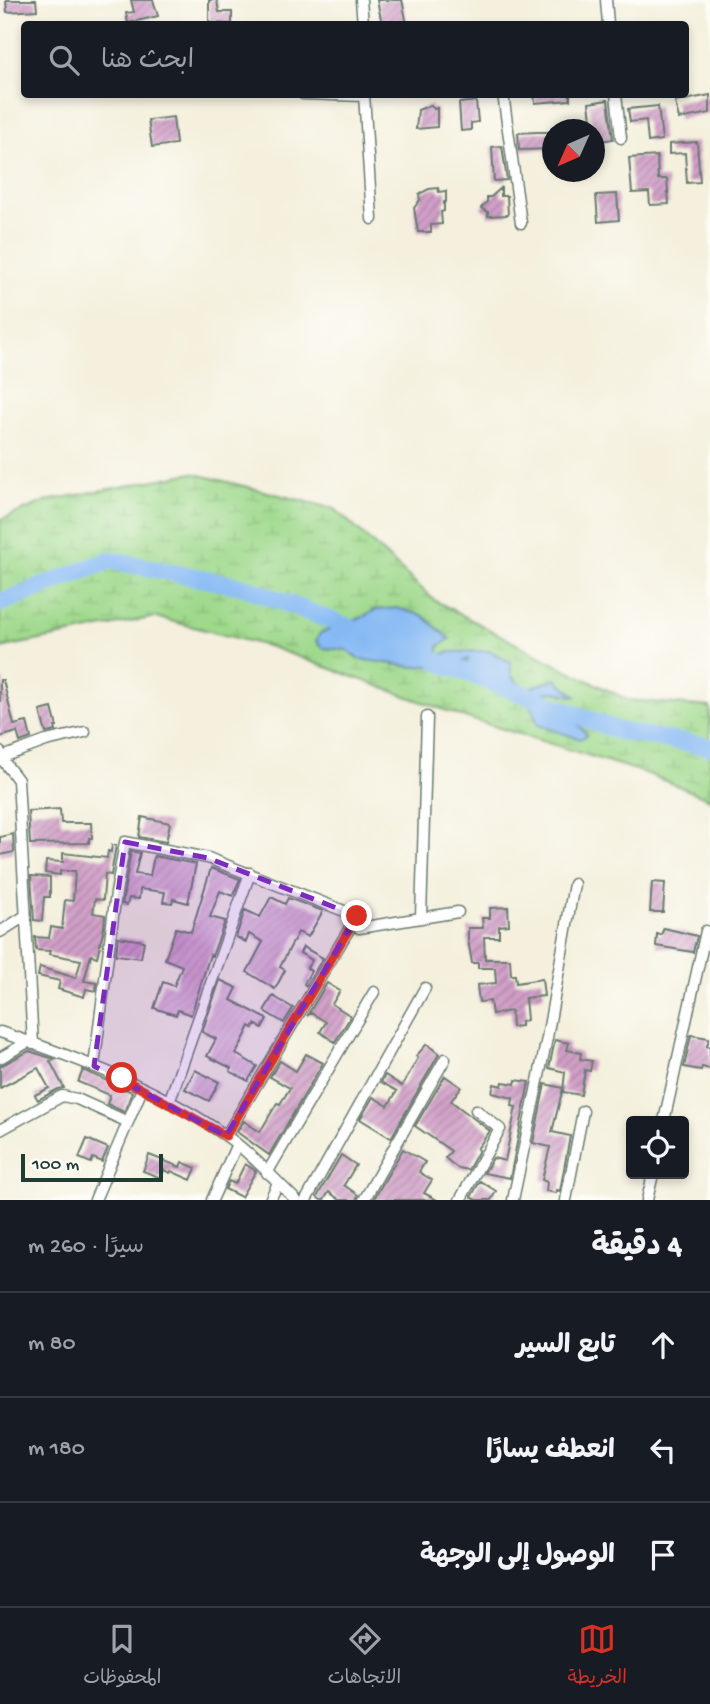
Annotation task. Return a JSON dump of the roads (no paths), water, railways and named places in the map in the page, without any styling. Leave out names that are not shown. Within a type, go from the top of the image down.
[{"type":"street","points":[[361,0],[363,21]]},
{"type":"street","points":[[606,0],[608,21]]},
{"type":"street","points":[[364,98],[372,219]]},
{"type":"street","points":[[504,98],[521,223]]},
{"type":"street","points":[[616,98],[621,138]]},
{"type":"street","points":[[421,918],[427,717]]},
{"type":"street","points":[[30,1043],[18,780],[0,756],[85,732]]},
{"type":"street","points":[[94,1066],[125,842],[208,858],[357,916]]},
{"type":"street","points":[[169,1102],[250,873]]},
{"type":"street","points":[[513,1200],[547,1038],[574,884]]},
{"type":"street","points":[[357,916],[359,928],[458,912]]},
{"type":"street","points":[[0,932],[25,916]]},
{"type":"street","points":[[226,1136],[357,916]]},
{"type":"street","points":[[665,1116],[706,931]]},
{"type":"street","points":[[306,1200],[425,988]]},
{"type":"street","points":[[267,1173],[374,992]]},
{"type":"street","points":[[0,1032],[94,1066],[169,1102],[237,1144],[296,1200]]},
{"type":"street","points":[[0,1058],[30,1043]]},
{"type":"street","points":[[364,1200],[445,1059]]},
{"type":"street","points":[[95,1200],[142,1089]]},
{"type":"street","points":[[0,1130],[62,1096],[77,1099],[128,1122]]},
{"type":"street","points":[[460,1200],[500,1129],[476,1110]]},
{"type":"street","points":[[566,1200],[583,1111]]},
{"type":"street","points":[[212,1200],[237,1144]]},
{"type":"street","points":[[647,1200],[652,1179]]},
{"type":"street","points":[[270,1200],[278,1183]]},
{"type":"water","points":[[396,608],[422,615],[450,639],[439,646],[439,655],[449,652],[490,651],[511,662],[511,675],[522,688],[556,679],[577,697],[555,692],[542,693],[542,699],[553,708],[565,708],[587,735],[580,739],[538,725],[532,708],[501,681],[488,678],[474,680],[464,673],[468,659],[460,663],[458,670],[438,665],[413,667],[359,659],[347,650],[323,648],[316,641],[320,633],[375,610]]},
{"type":"waterway","points":[[0,603],[110,560],[245,587],[366,634]]},
{"type":"waterway","points":[[437,661],[619,731],[710,747]]}]
